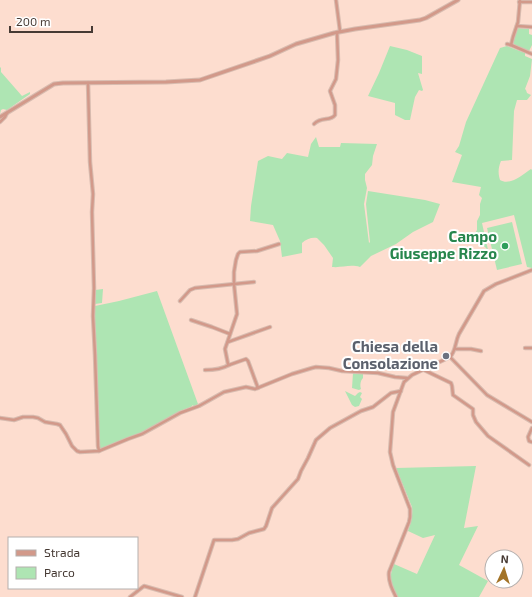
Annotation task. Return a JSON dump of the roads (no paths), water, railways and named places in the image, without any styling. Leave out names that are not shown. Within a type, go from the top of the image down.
[{"type":"street","points":[[314,124],[317,120],[332,118],[336,115],[335,105],[330,91],[336,79],[338,60],[339,32],[336,0]]},
{"type":"street","points":[[0,117],[54,84],[200,80],[270,56],[296,44],[339,32],[420,20],[458,0]]},
{"type":"street","points":[[511,45],[518,22],[519,1],[532,2]]},
{"type":"street","points":[[517,26],[532,27]]},
{"type":"street","points":[[507,44],[532,54]]},
{"type":"street","points":[[88,83],[90,162],[93,194],[93,316],[96,354],[99,451]]},
{"type":"street","points":[[0,122],[5,117],[7,112]]},
{"type":"street","points":[[230,365],[228,364],[224,350],[236,314],[234,272],[236,260],[240,252],[257,251],[279,244]]},
{"type":"street","points":[[0,418],[14,420],[23,417],[33,417],[45,422],[57,424],[66,434],[72,446],[77,451],[99,451],[142,434],[180,413],[200,406],[224,392],[246,387],[255,389],[292,374],[316,367],[342,371],[378,372],[395,377],[407,378],[450,358],[455,349],[459,334],[484,291],[496,284],[532,270]]},
{"type":"street","points":[[180,301],[190,290],[195,288],[254,282]]},
{"type":"street","points":[[190,320],[230,334]]},
{"type":"street","points":[[227,342],[270,327]]},
{"type":"street","points":[[525,348],[532,348]]},
{"type":"street","points":[[455,349],[471,349],[481,351]]},
{"type":"street","points":[[450,358],[487,395],[532,422]]},
{"type":"street","points":[[205,370],[214,370],[227,367],[247,360],[258,388]]},
{"type":"street","points":[[424,370],[451,383],[455,398],[473,409],[473,415],[476,422],[488,436],[530,465]]},
{"type":"street","points":[[396,597],[390,584],[389,572],[410,517],[410,509],[390,456],[393,412],[400,391],[407,378]]},
{"type":"street","points":[[196,597],[214,540],[238,539],[249,533],[264,529],[272,508],[298,479],[300,471],[316,440],[330,428],[361,411],[373,407],[391,393],[400,391]]},
{"type":"street","points":[[532,428],[528,437],[529,441],[532,442]]},
{"type":"street","points":[[130,597],[144,586],[182,597]]},
{"type":"place","name":"Campo Giuseppe Rizzo","points":[[505,246]]},
{"type":"place","name":"Chiesa della Consolazione","points":[[446,356]]}]
